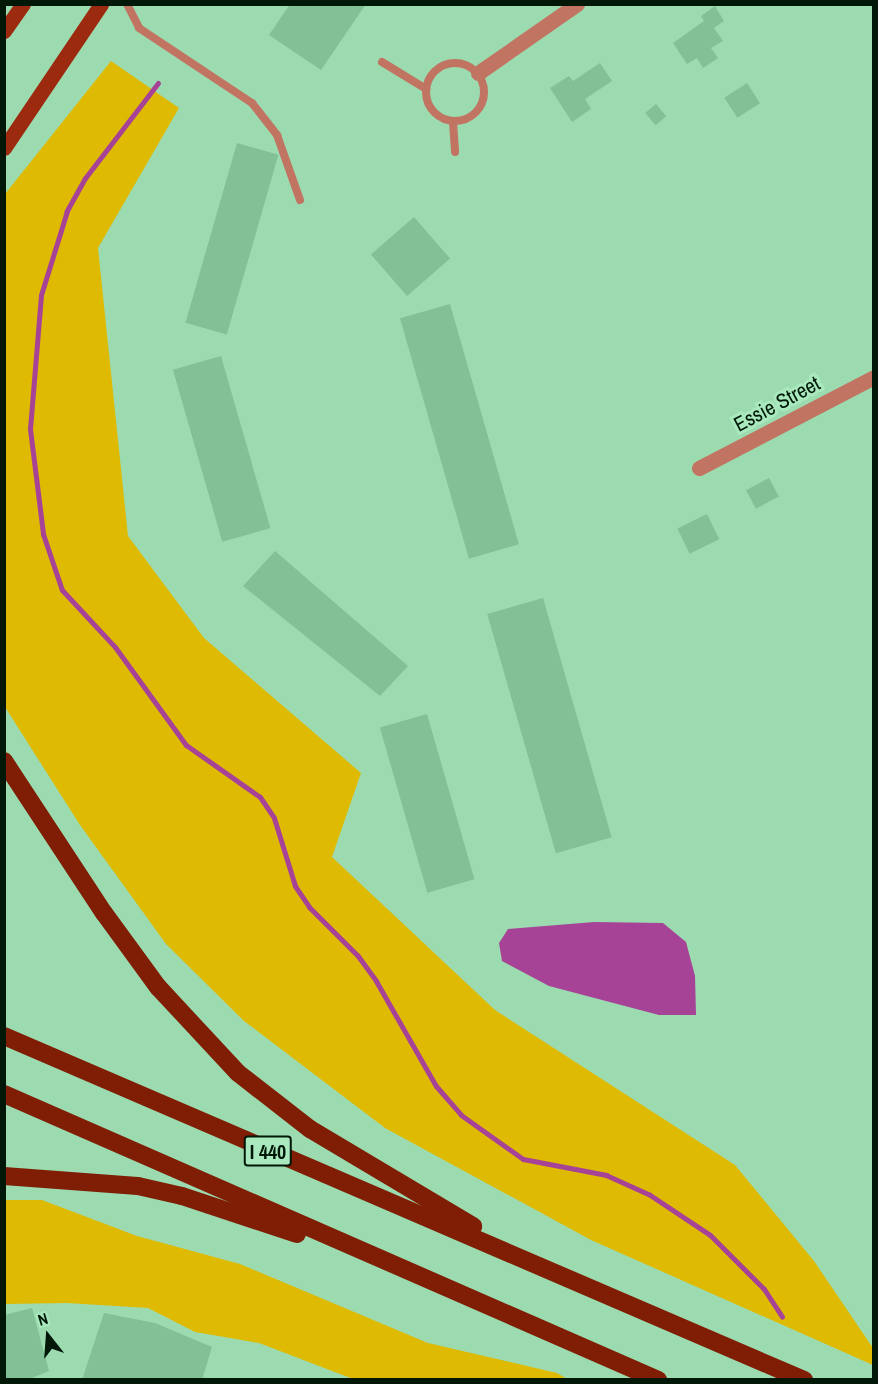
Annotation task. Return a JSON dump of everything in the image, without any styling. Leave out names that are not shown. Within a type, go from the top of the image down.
[{"type":"highway","points":[[4,761],[104,913],[152,978],[238,1073],[310,1129],[534,1262]]},
{"type":"highway","name":"I 440","points":[[4,1036],[378,1199],[534,1262],[804,1380]]},
{"type":"highway","name":"I 440","points":[[4,1094],[658,1380]]},
{"type":"highway","points":[[4,1176],[104,1182],[182,1196],[415,1273]]},
{"type":"main road","points":[[4,32],[23,4]]},
{"type":"main road","points":[[4,148],[101,4]]},
{"type":"street","points":[[478,73],[577,4]]},
{"type":"street","name":"Essie Street","points":[[699,468],[873,377]]},
{"type":"lane","points":[[127,4],[139,28],[252,103],[277,135],[300,200]]},
{"type":"lane","points":[[382,62],[426,89]]},
{"type":"lane","points":[[451,63],[461,63],[478,73],[485,91],[483,101],[471,117],[453,122],[436,114],[426,98],[426,89],[434,72],[451,63]]},
{"type":"lane","points":[[453,122],[455,152]]},
{"type":"shaded area","points":[[111,61],[179,108],[98,248],[128,536],[204,638],[361,773],[332,857],[495,1010],[735,1165],[814,1261],[873,1348],[873,1365],[591,1240],[385,1128],[244,1021],[166,944],[80,825],[5,707],[5,194]]},
{"type":"shaded area","points":[[594,922],[663,923],[686,942],[695,976],[696,1015],[659,1015],[549,986],[502,961],[499,943],[508,929]]},
{"type":"shaded area","points":[[5,1200],[42,1200],[137,1236],[240,1264],[428,1343],[557,1373],[567,1379],[353,1379],[259,1343],[195,1332],[148,1308],[67,1303],[5,1304]]},
{"type":"building","points":[[290,4],[366,4],[321,70],[269,35]]},
{"type":"building","points":[[715,6],[724,21],[714,28],[723,41],[711,48],[718,58],[703,68],[697,58],[687,64],[673,43],[704,21],[701,16]]},
{"type":"building","points":[[600,63],[612,81],[585,99],[591,109],[572,122],[550,88],[569,76],[573,81]]},
{"type":"building","points":[[747,83],[760,103],[737,118],[724,98]]},
{"type":"building","points":[[656,104],[666,116],[656,125],[645,113]]},
{"type":"building","points":[[237,143],[278,155],[227,335],[185,323]]},
{"type":"building","points":[[414,217],[450,259],[407,296],[371,254]]},
{"type":"building","points":[[450,304],[519,544],[469,559],[400,318]]},
{"type":"building","points":[[221,356],[270,528],[222,542],[173,370]]},
{"type":"building","points":[[769,478],[779,497],[756,509],[746,490]]},
{"type":"building","points":[[707,514],[719,539],[690,554],[677,528]]},
{"type":"building","points":[[275,551],[408,666],[380,696],[243,586]]},
{"type":"building","points":[[543,598],[612,837],[556,853],[487,614]]},
{"type":"building","points":[[427,714],[474,879],[427,893],[380,728]]},
{"type":"building","points":[[32,1308],[49,1371],[27,1380],[4,1380],[4,1315]]},
{"type":"building","points":[[104,1313],[155,1323],[212,1347],[202,1380],[82,1380]]},
{"type":"waterway","points":[[158,83],[85,178],[67,211],[41,295],[30,429],[43,534],[62,590],[115,647],[186,745],[260,797],[274,818],[295,886],[309,907],[358,956],[376,981],[436,1086],[461,1115],[523,1159],[606,1175],[650,1195],[710,1235],[764,1289],[782,1317]]}]
